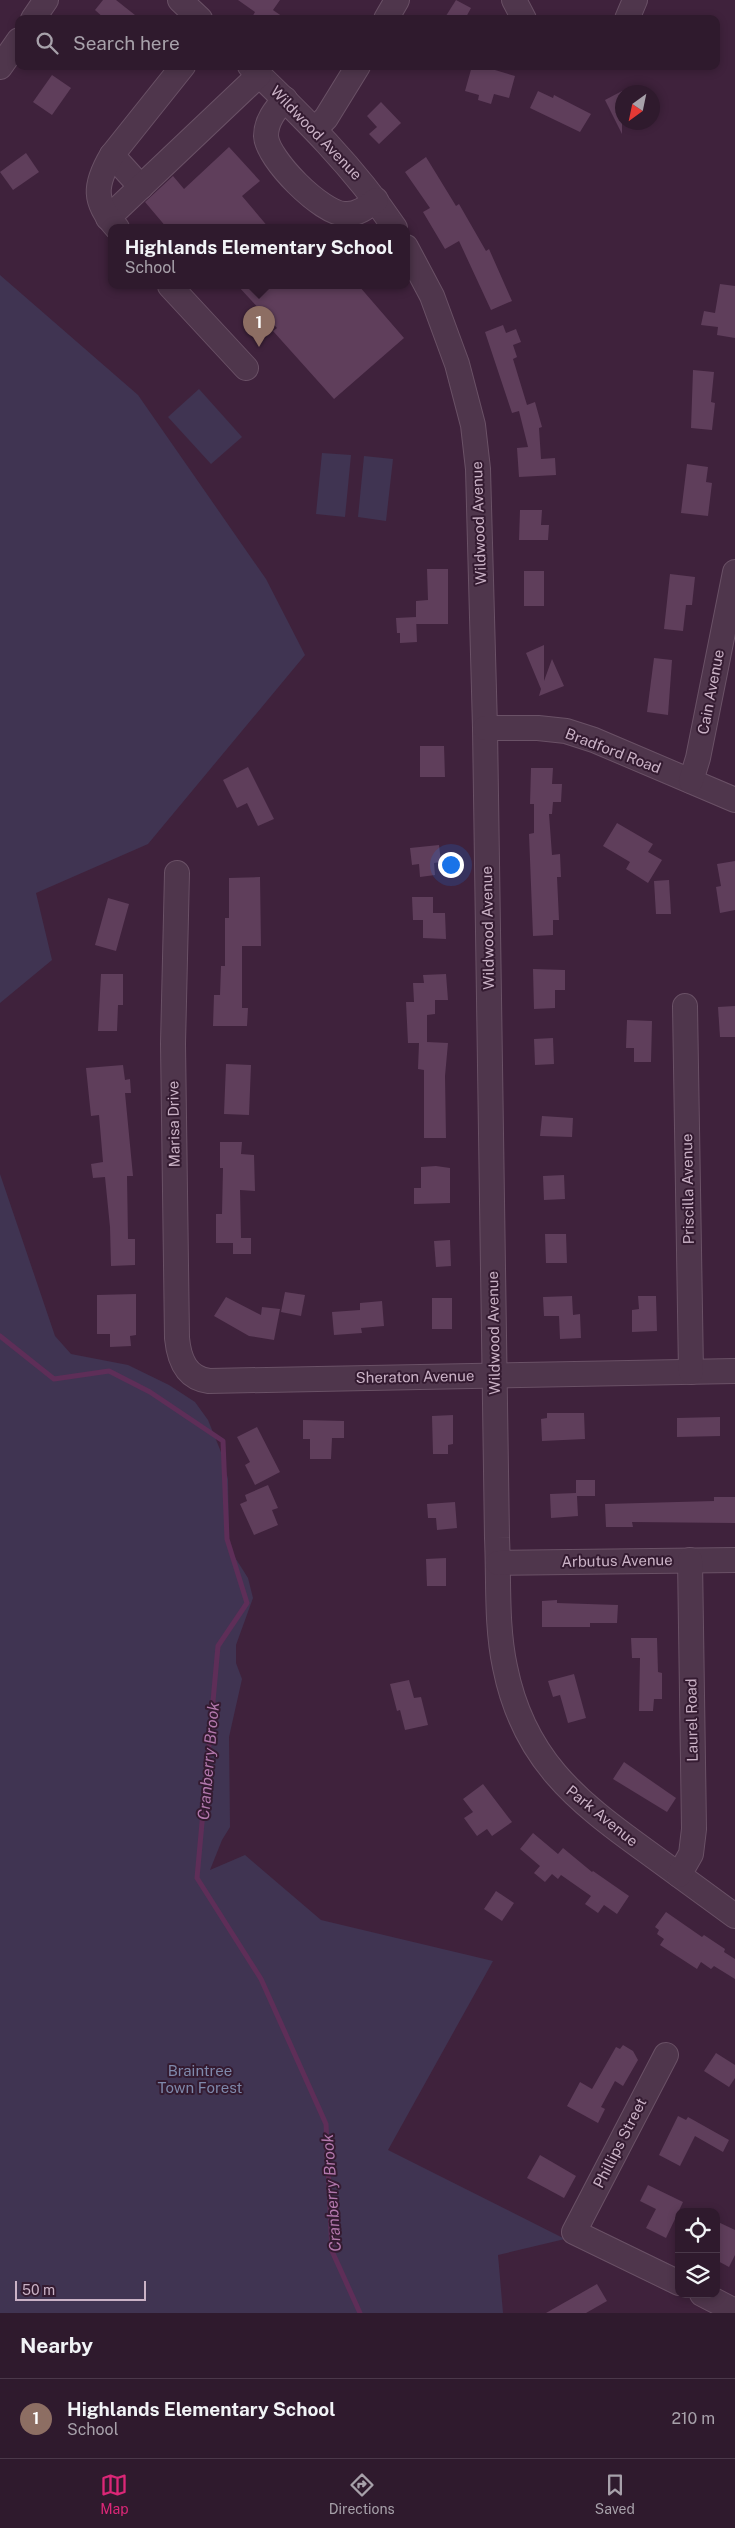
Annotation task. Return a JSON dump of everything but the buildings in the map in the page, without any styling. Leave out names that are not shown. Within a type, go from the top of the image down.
[{"type":"street","points":[[36,15],[46,0]]},
{"type":"street","points":[[180,0],[196,15]]},
{"type":"street","points":[[388,15],[397,0]]},
{"type":"street","points":[[514,0],[522,15]]},
{"type":"street","points":[[629,15],[636,0]]},
{"type":"street","points":[[0,67],[15,46]]},
{"type":"street","points":[[180,70],[112,156],[104,171],[98,189],[100,204],[112,223],[142,187],[254,70]]},
{"type":"street","name":"Wildwood Avenue","points":[[254,70],[315,129],[350,167],[392,224]]},
{"type":"street","points":[[315,129],[326,118],[356,70]]},
{"type":"street","points":[[285,99],[269,120],[266,134],[274,154],[290,174],[319,204],[340,214],[352,214],[376,200]]},
{"type":"street","points":[[112,156],[142,187]]},
{"type":"street","name":"Wildwood Avenue","points":[[410,255],[432,296],[466,394],[472,425],[479,486],[485,728],[500,1623]]},
{"type":"street","points":[[173,289],[246,368]]},
{"type":"street","name":"Cain Avenue","points":[[691,781],[698,758],[735,572]]},
{"type":"street","name":"Bradford Road","points":[[485,728],[538,728],[566,731],[735,800]]},
{"type":"street","name":"Marisa Drive","points":[[177,873],[173,1044],[177,1338],[180,1356],[188,1372]]},
{"type":"street","name":"Priscilla Avenue","points":[[685,1006],[691,1372]]},
{"type":"street","name":"Sheraton Avenue","points":[[188,1372],[201,1380],[208,1381],[735,1371]]},
{"type":"street","name":"Laurel Road","points":[[678,1875],[691,1854],[694,1829],[690,1560]]},
{"type":"street","name":"Arbutus Avenue","points":[[498,1563],[735,1560]]},
{"type":"street","name":"Park Avenue","points":[[500,1623],[504,1665],[512,1695],[530,1736],[545,1762],[583,1805],[735,1916]]},
{"type":"street","name":"Phillips Street","points":[[666,2056],[574,2232],[675,2281]]},
{"type":"street","points":[[710,2298],[735,2311]]},
{"type":"green space","points":[[0,275],[138,395],[266,579],[305,655],[148,844],[36,893],[52,960],[0,1003]]},
{"type":"green space","points":[[199,389],[242,437],[211,464],[168,417]]},
{"type":"green space","points":[[322,453],[351,455],[345,517],[316,514]]},
{"type":"green space","points":[[364,456],[393,459],[386,521],[358,517]]},
{"type":"green space","name":"Braintree Town Forest","points":[[0,1174],[55,1336],[71,1354],[128,1365],[169,1385],[195,1402],[208,1420],[221,1452],[228,1479],[229,1548],[248,1578],[253,1598],[236,1645],[236,1663],[242,1679],[229,1737],[230,1827],[222,1840],[210,1870],[245,1855],[321,1920],[493,1961],[388,2150],[565,2239],[498,2255],[503,2313],[0,2313]]},
{"type":"waterway","name":"Cranberry Brook","points":[[0,1336],[54,1379],[109,1371],[150,1392],[223,1441],[227,1539],[247,1603],[218,1646],[197,1878],[261,1979],[326,2124],[332,2251],[360,2313]]},
{"type":"place","name":"Highlands Elementary School","points":[[259,347]]}]
